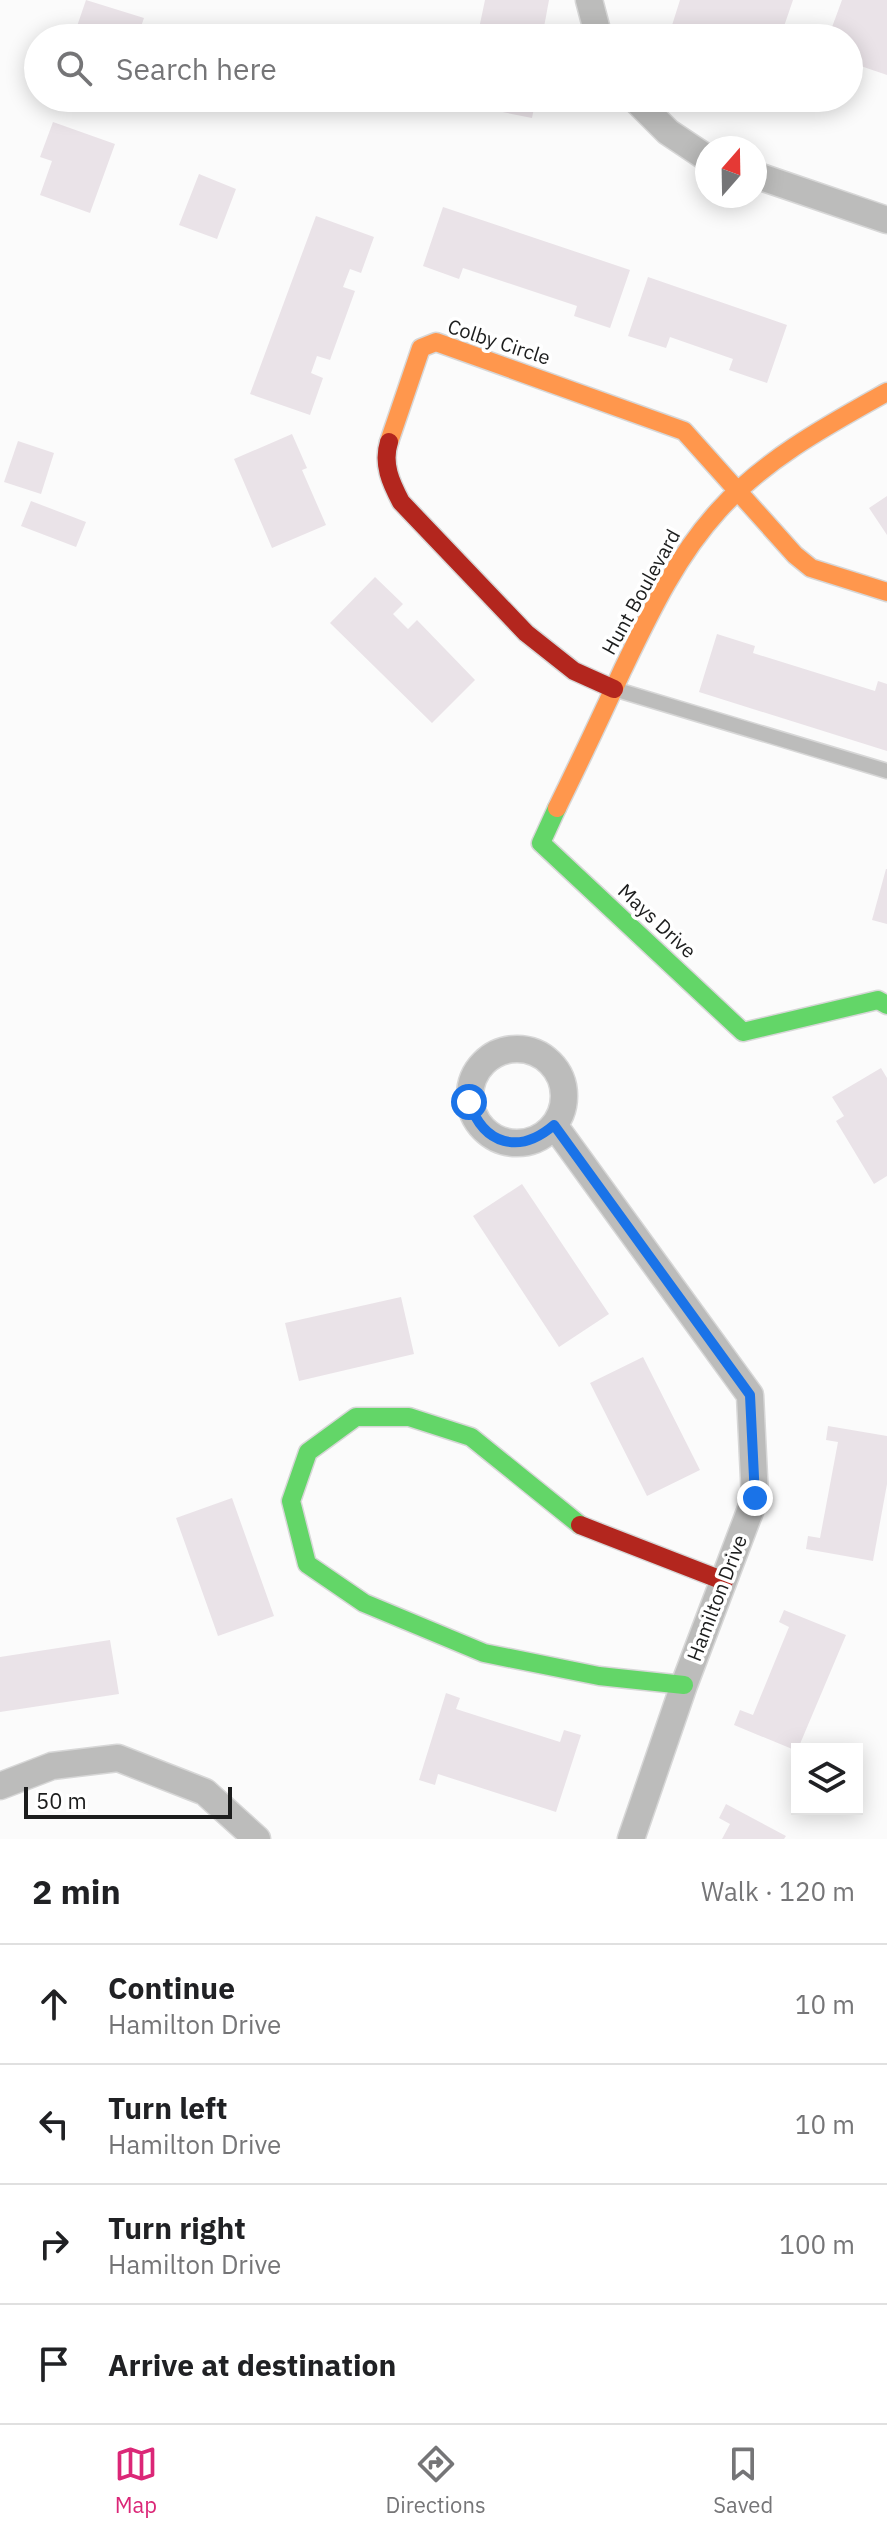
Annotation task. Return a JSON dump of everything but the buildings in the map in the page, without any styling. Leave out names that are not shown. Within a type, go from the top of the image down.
[{"type":"street","points":[[589,0],[595,24]]},
{"type":"street","points":[[648,112],[668,132],[695,150]]},
{"type":"street","points":[[767,179],[887,220]]},
{"type":"street","name":"Colby Circle","points":[[614,689],[574,671],[526,633],[401,502],[388,478],[386,451],[421,348],[436,342],[684,431],[795,555],[811,568],[887,592]]},
{"type":"street","name":"Hunt Boulevard","points":[[541,843],[653,608],[698,535],[738,490],[786,453],[839,418],[887,392]]},
{"type":"street","name":"Mays Drive","points":[[541,843],[743,1032],[878,1000],[887,1005]]},
{"type":"street","name":"Hamilton Drive","points":[[554,1125],[750,1395],[755,1498],[684,1685],[631,1839]]},
{"type":"street","points":[[684,1685],[599,1676],[484,1653],[364,1603],[307,1564],[291,1501],[308,1452],[356,1417],[409,1417],[471,1437],[584,1528],[724,1581]]},
{"type":"street","points":[[0,1786],[52,1766],[118,1758],[205,1792],[257,1839]]},
{"type":"lane","points":[[614,689],[887,771]]},
{"type":"traffic: fast","points":[[557,808],[541,843],[743,1032],[878,1000],[887,1005]]},
{"type":"traffic: fast","points":[[580,1525],[471,1437],[409,1417],[356,1417],[308,1452],[291,1501],[307,1564],[364,1603],[484,1653],[599,1676],[684,1685]]},
{"type":"traffic: slow","points":[[389,442],[421,348],[436,342],[684,431],[795,555],[811,568],[887,592]]},
{"type":"traffic: slow","points":[[557,808],[653,608],[704,528],[737,492],[777,459],[887,392]]},
{"type":"traffic: jam","points":[[389,442],[387,466],[401,502],[526,633],[574,671],[614,689]]},
{"type":"traffic: jam","points":[[580,1525],[724,1581]]},
{"type":"route","points":[[469,1102],[475,1119],[488,1134],[504,1142],[523,1143],[540,1137],[554,1125],[750,1395],[755,1498]]}]
